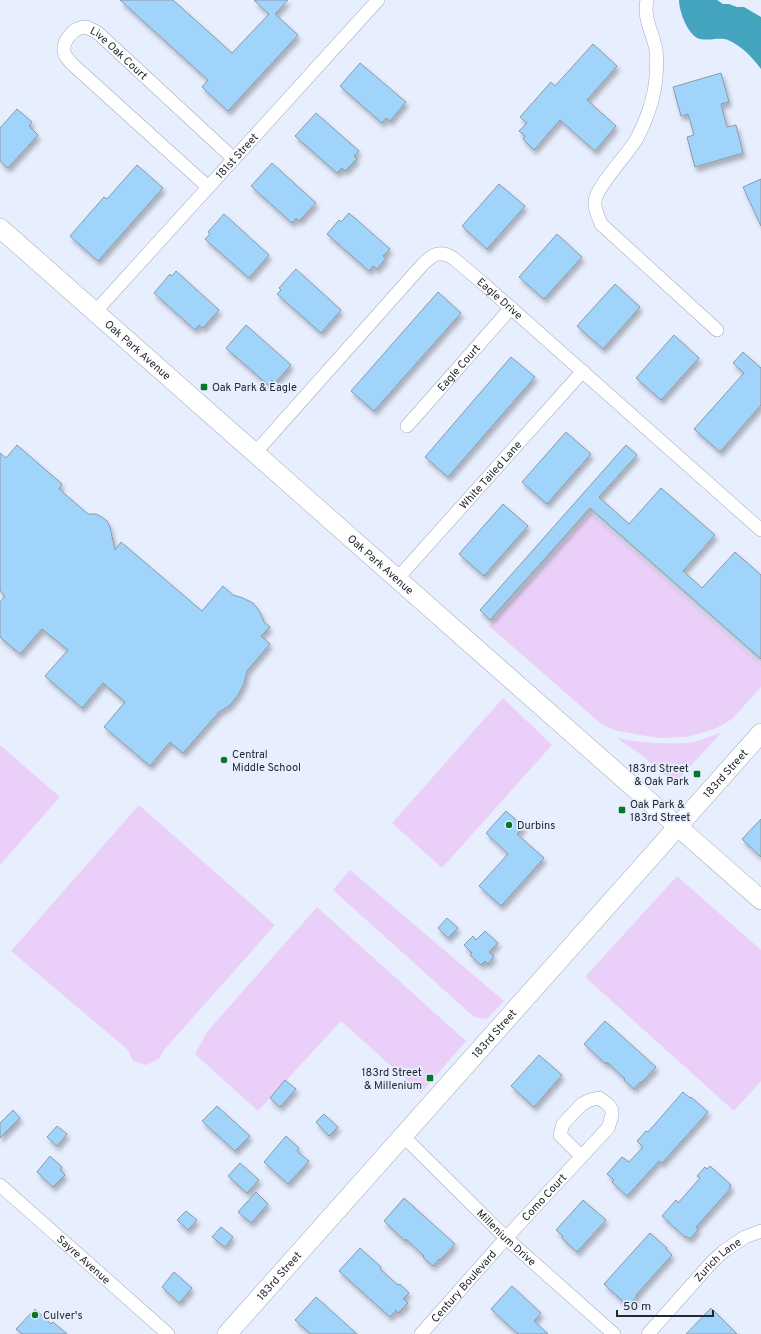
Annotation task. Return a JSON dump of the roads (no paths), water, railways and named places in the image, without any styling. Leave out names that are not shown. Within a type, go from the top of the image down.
[{"type":"street","name":"181st Street","points":[[95,312],[378,0]]},
{"type":"street","points":[[647,0],[645,8],[647,23],[656,49],[654,91],[648,113],[637,139],[600,188],[594,201],[596,211],[602,224],[717,330]]},
{"type":"street","name":"Live Oak Court","points":[[208,187],[71,63],[64,54],[64,44],[69,35],[77,29],[86,27],[98,33],[234,158]]},
{"type":"street","name":"Oak Park Avenue","points":[[0,228],[761,900]]},
{"type":"street","name":"Eagle Drive","points":[[255,453],[430,256],[440,253],[453,258],[511,308],[761,530]]},
{"type":"street","name":"Eagle Court","points":[[407,426],[511,308]]},
{"type":"street","name":"White Tailed Lane","points":[[397,579],[583,371]]},
{"type":"street","name":"183rd Street","points":[[227,1334],[761,733]]},
{"type":"street","name":"Millenium Drive","points":[[403,1136],[506,1238],[614,1334]]},
{"type":"street","name":"Como Court","points":[[506,1238],[581,1156]]},
{"type":"street","name":"Sayre Avenue","points":[[0,1185],[168,1334]]},
{"type":"street","name":"Zurich Lane","points":[[648,1334],[724,1251],[745,1237],[761,1230]]},
{"type":"street","name":"Century Boulevard","points":[[421,1334],[506,1238]]},
{"type":"water","points":[[679,0],[717,0],[723,4],[744,7],[761,17],[761,69],[746,52],[733,42],[725,39],[700,39],[696,37],[685,22],[679,5]]},
{"type":"place","name":"Oak Park & Eagle","points":[[204,387]]},
{"type":"place","name":"Central Middle School","points":[[224,760]]},
{"type":"place","name":"183rd Street & Oak Park","points":[[697,774]]},
{"type":"place","name":"Oak Park & 183rd Street","points":[[622,810]]},
{"type":"place","name":"Durbins","points":[[509,825]]},
{"type":"place","name":"183rd Street & Millenium","points":[[430,1078]]},
{"type":"place","name":"Culver's","points":[[35,1315]]}]
